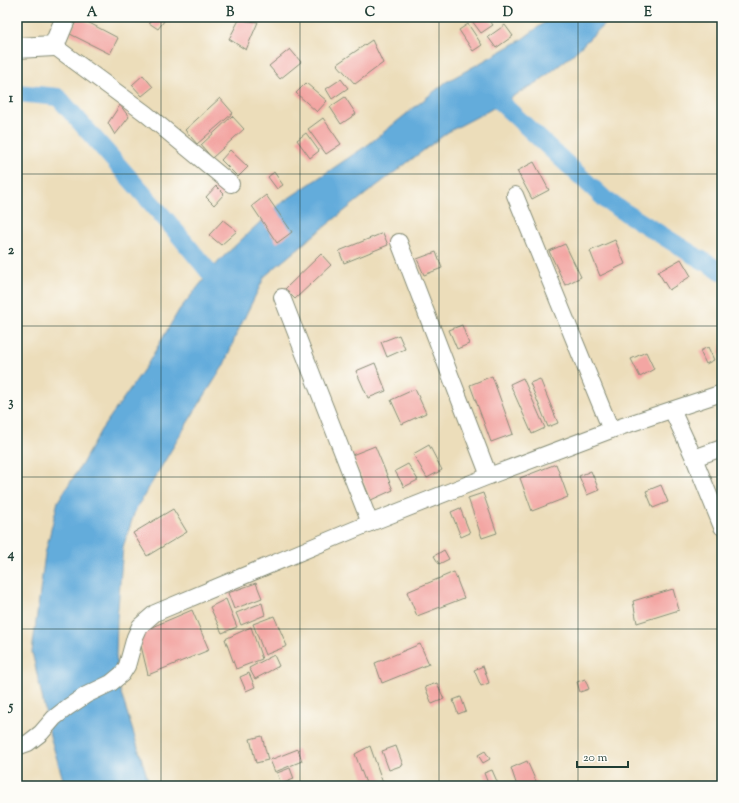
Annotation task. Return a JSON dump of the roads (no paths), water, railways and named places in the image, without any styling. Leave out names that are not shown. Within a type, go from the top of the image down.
[{"type":"street","points":[[54,46],[66,17]]},
{"type":"street","points":[[17,48],[54,46],[145,112],[231,184]]},
{"type":"street","points":[[515,195],[611,430]]},
{"type":"street","points":[[399,242],[489,476]]},
{"type":"street","points":[[282,297],[370,524]]},
{"type":"street","points":[[17,747],[28,743],[41,733],[54,718],[68,707],[86,695],[111,683],[122,674],[128,666],[134,637],[140,626],[155,613],[489,476],[611,430],[722,393]]},
{"type":"street","points":[[672,410],[694,458],[722,527]]},
{"type":"street","points":[[694,458],[722,448]]},
{"type":"water","points":[[552,17],[612,17],[571,56],[538,82],[448,132],[367,193],[265,276],[236,335],[224,365],[135,511],[123,547],[117,619],[116,656],[120,690],[150,786],[65,786],[50,736],[32,652],[45,554],[58,501],[82,464],[101,430],[147,365],[179,310],[220,260],[277,206],[369,144],[446,82],[521,40]]},
{"type":"waterway","points":[[486,89],[607,201],[722,272]]},
{"type":"waterway","points":[[17,93],[58,97],[168,222],[224,290]]}]
